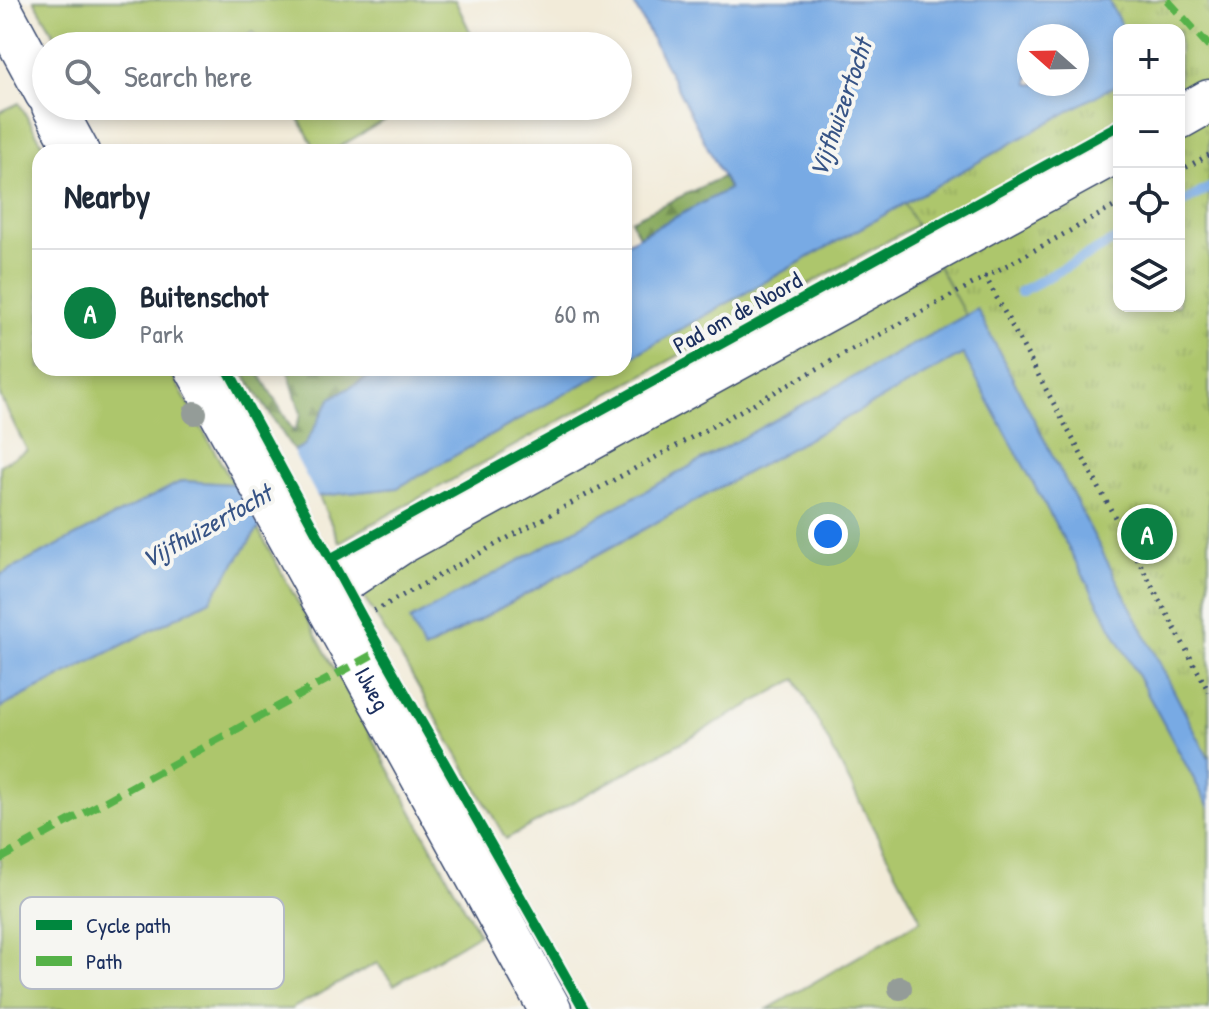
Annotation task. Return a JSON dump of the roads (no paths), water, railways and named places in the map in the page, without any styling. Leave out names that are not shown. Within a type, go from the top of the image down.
[{"type":"street","points":[[0,8],[32,67]]},
{"type":"street","points":[[1185,115],[1209,101]]},
{"type":"street","points":[[61,120],[74,144]]},
{"type":"street","name":"Pad om de Noord","points":[[332,589],[399,544],[1113,153]]},
{"type":"street","name":"IJweg","points":[[200,376],[280,521],[332,589],[550,1009]]},
{"type":"water","name":"Vijfhuizertocht","points":[[632,0],[1108,0],[1121,24],[1113,24],[1113,86],[632,357],[632,240],[729,189]]},
{"type":"water","points":[[977,309],[1209,759],[1209,807],[963,354],[424,650],[410,620]]},
{"type":"water","name":"Vijfhuizertocht","points":[[371,376],[597,376],[397,488],[319,496],[258,529],[210,600],[0,708],[0,575],[182,481],[233,484],[305,445],[331,398]]},
{"type":"waterway","points":[[1185,202],[1209,188]]},
{"type":"waterway","points":[[1020,292],[1115,240]]},
{"type":"place","name":"Buitenschot","points":[[1147,534]]}]
